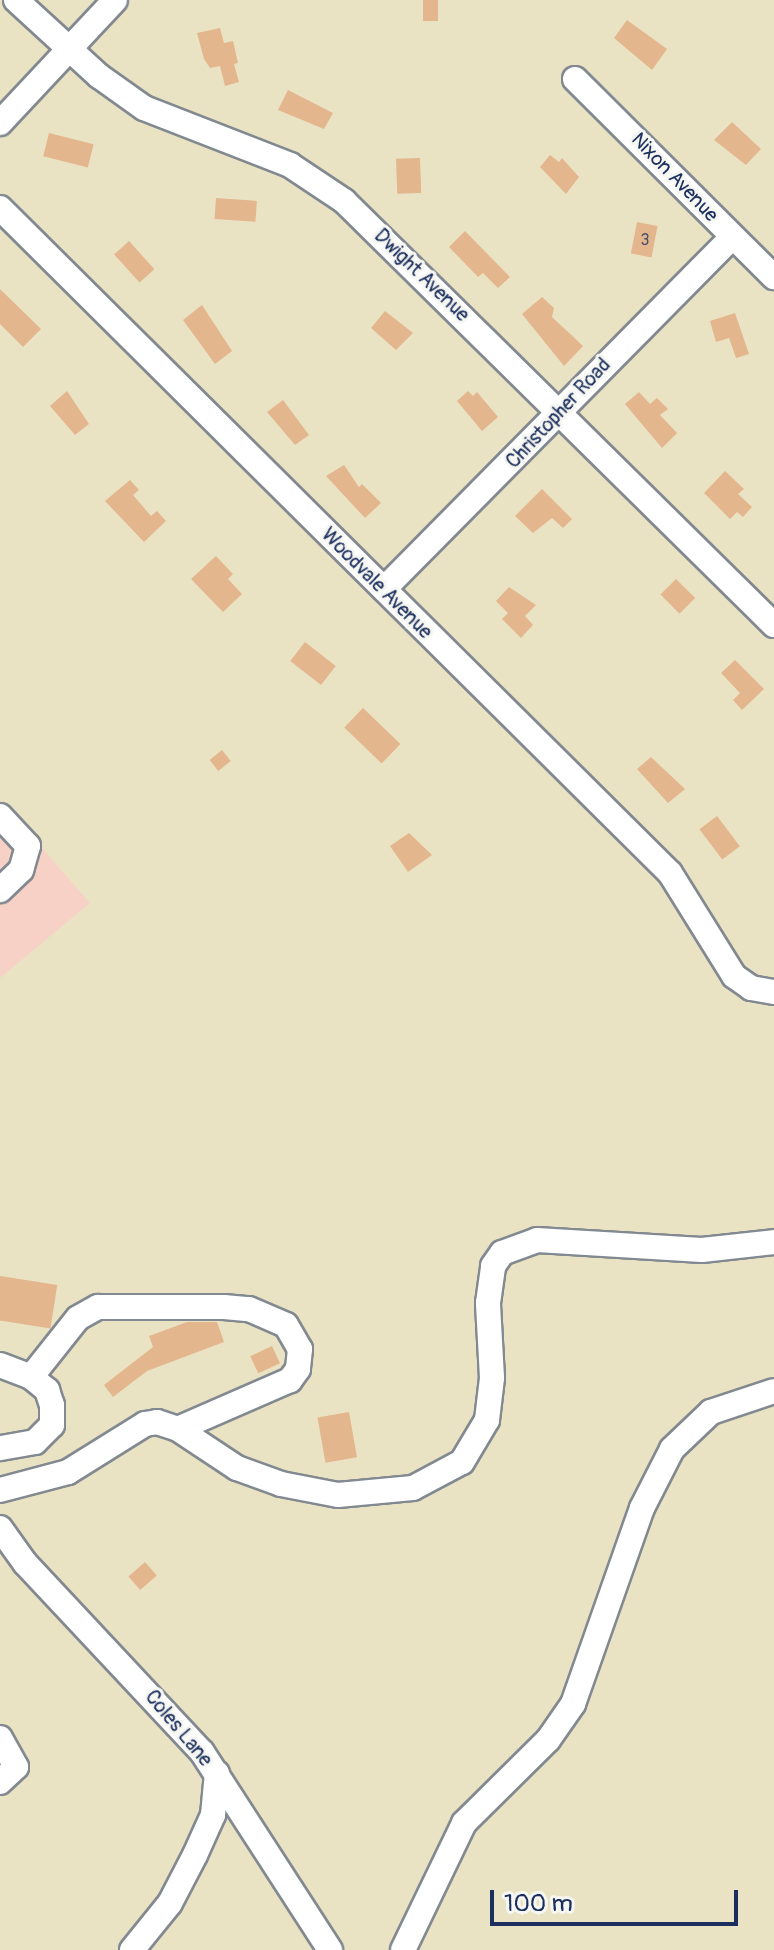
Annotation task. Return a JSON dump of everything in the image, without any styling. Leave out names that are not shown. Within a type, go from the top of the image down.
[{"type":"street","name":"Dwight Avenue","points":[[16,0],[66,48],[144,108],[290,165],[323,185],[393,245],[556,411],[774,625]]},
{"type":"street","points":[[0,123],[66,48],[115,0]]},
{"type":"street","name":"Nixon Avenue","points":[[575,79],[774,277]]},
{"type":"street","name":"Woodvale Avenue","points":[[0,208],[670,873],[732,974],[751,988],[774,992]]},
{"type":"street","name":"Christopher Road","points":[[384,589],[497,479],[556,411],[732,237]]},
{"type":"street","points":[[0,816],[28,846],[21,870],[0,890]]},
{"type":"street","points":[[0,1490],[68,1472],[147,1422],[178,1429],[222,1460],[281,1484],[338,1495],[413,1488],[462,1462],[487,1420],[492,1378],[488,1303],[493,1266],[502,1253],[537,1240],[702,1250],[774,1242]]},
{"type":"street","points":[[31,1377],[78,1318],[98,1307],[151,1303],[237,1308],[286,1325],[300,1349],[298,1369],[290,1380],[178,1429]]},
{"type":"street","points":[[0,1365],[31,1377],[47,1390],[52,1425],[35,1442],[0,1448]]},
{"type":"street","points":[[403,1950],[464,1823],[548,1740],[573,1704],[642,1508],[668,1456],[704,1416],[774,1391]]},
{"type":"street","name":"Coles Lane","points":[[0,1528],[25,1563],[157,1699],[217,1773],[330,1950]]},
{"type":"street","points":[[0,1738],[16,1767],[0,1782]]},
{"type":"street","points":[[132,1950],[170,1903],[195,1855],[213,1815],[217,1773]]},
{"type":"shaded area","points":[[0,800],[90,903],[0,978]]},
{"type":"building","points":[[423,0],[438,0],[438,21],[423,21]]},
{"type":"building","points":[[627,20],[667,49],[652,70],[614,38]]},
{"type":"building","points":[[220,28],[224,43],[233,41],[238,63],[234,64],[239,82],[225,86],[220,66],[210,68],[204,59],[197,33]]},
{"type":"building","points":[[288,90],[333,113],[324,129],[278,110]]},
{"type":"building","points":[[732,122],[761,149],[746,165],[714,140]]},
{"type":"building","points":[[49,133],[94,144],[88,167],[43,156]]},
{"type":"building","points":[[550,155],[559,162],[562,158],[579,177],[566,194],[540,167]]},
{"type":"building","points":[[420,158],[421,193],[397,194],[396,159]]},
{"type":"building","points":[[216,198],[257,201],[255,222],[215,219]]},
{"type":"building","points":[[637,222],[658,226],[652,257],[631,253]]},
{"type":"building","points":[[465,231],[510,277],[498,288],[483,273],[478,277],[449,247]]},
{"type":"building","points":[[129,241],[154,269],[140,283],[114,254]]},
{"type":"building","points":[[0,289],[41,329],[23,347],[0,324]]},
{"type":"building","points":[[542,297],[554,308],[552,317],[583,346],[564,366],[522,314]]},
{"type":"building","points":[[202,305],[232,351],[215,364],[183,320]]},
{"type":"building","points":[[385,311],[413,333],[396,350],[371,328]]},
{"type":"building","points":[[735,313],[749,354],[736,358],[729,338],[716,342],[710,321]]},
{"type":"building","points":[[67,391],[89,424],[75,435],[50,406]]},
{"type":"building","points":[[468,391],[473,396],[477,392],[498,417],[482,431],[457,401]]},
{"type":"building","points":[[639,392],[650,404],[657,398],[668,409],[660,415],[677,433],[662,448],[625,404]]},
{"type":"building","points":[[283,400],[309,435],[295,445],[267,412]]},
{"type":"building","points":[[344,465],[359,487],[362,484],[381,503],[365,518],[326,476]]},
{"type":"building","points":[[725,471],[744,489],[738,494],[752,507],[743,517],[737,512],[730,519],[704,493]]},
{"type":"building","points":[[130,480],[139,490],[133,495],[151,516],[157,511],[166,521],[144,542],[105,501]]},
{"type":"building","points":[[542,489],[572,519],[563,528],[552,518],[533,533],[515,516]]},
{"type":"building","points":[[216,556],[233,574],[228,579],[242,594],[223,612],[191,579]]},
{"type":"building","points":[[676,579],[695,598],[680,614],[660,595]]},
{"type":"building","points":[[509,587],[536,605],[525,616],[533,625],[521,638],[502,619],[508,613],[496,601]]},
{"type":"building","points":[[305,642],[336,666],[321,685],[290,661]]},
{"type":"building","points":[[735,660],[764,689],[742,710],[733,700],[740,693],[721,673]]},
{"type":"building","points":[[363,708],[400,744],[382,764],[344,727]]},
{"type":"building","points":[[222,750],[231,761],[218,771],[210,760]]},
{"type":"building","points":[[651,757],[685,789],[668,803],[637,769]]},
{"type":"building","points":[[717,816],[740,846],[722,860],[699,829]]},
{"type":"building","points":[[409,833],[432,855],[408,872],[390,846]]},
{"type":"building","points":[[0,1276],[57,1285],[50,1329],[0,1321]]},
{"type":"building","points":[[187,1322],[217,1322],[224,1342],[147,1371],[113,1397],[104,1385],[153,1347],[149,1336]]},
{"type":"building","points":[[272,1346],[280,1363],[258,1373],[250,1356]]},
{"type":"building","points":[[349,1412],[357,1457],[325,1463],[317,1418]]},
{"type":"building","points":[[145,1562],[157,1576],[140,1590],[128,1576]]}]
